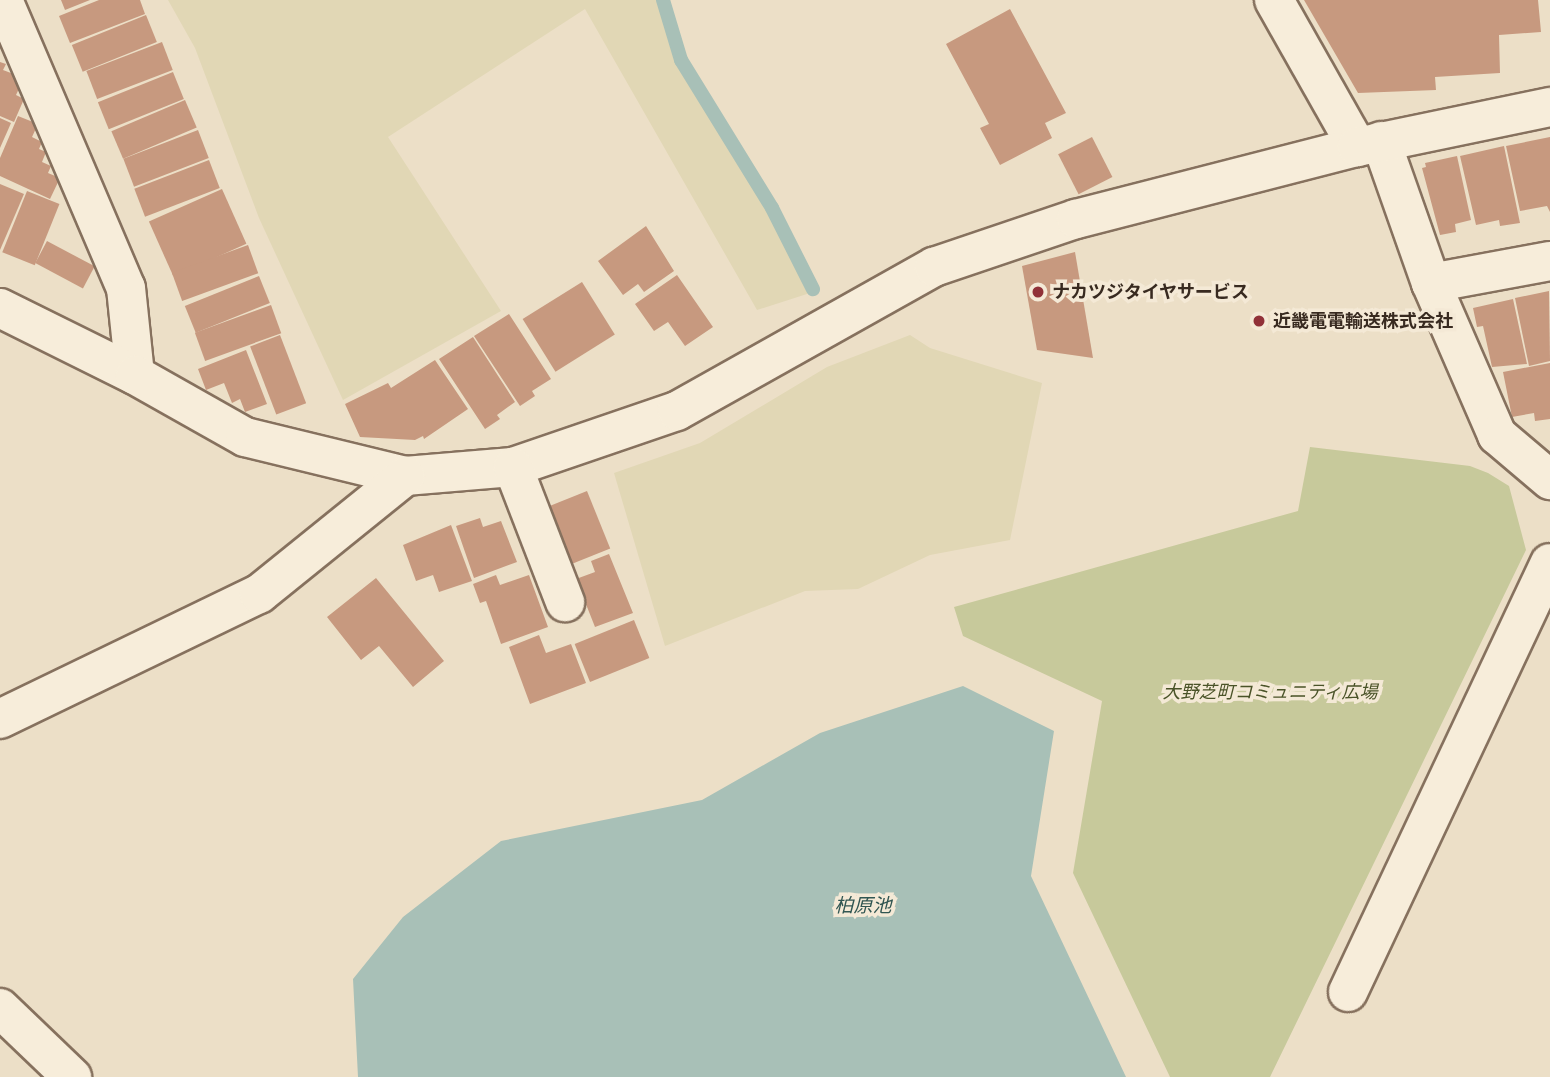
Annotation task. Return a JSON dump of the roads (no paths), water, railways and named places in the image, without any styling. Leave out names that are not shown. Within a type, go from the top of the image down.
[{"type":"street","points":[[3,0],[126,288],[135,375]]},
{"type":"street","points":[[1274,0],[1369,144],[1497,435],[1546,470]]},
{"type":"street","points":[[0,309],[135,375],[245,437],[405,476],[513,467],[677,411],[934,267],[1076,219],[1369,144],[1550,107]]},
{"type":"street","points":[[1431,283],[1550,261]]},
{"type":"street","points":[[513,467],[565,602]]},
{"type":"street","points":[[0,719],[260,594],[405,476]]},
{"type":"street","points":[[1348,992],[1550,563]]},
{"type":"street","points":[[0,1008],[72,1077]]},
{"type":"water","name":"柏原池","points":[[963,686],[1054,731],[1031,876],[1126,1077],[358,1077],[353,979],[403,917],[501,841],[702,800],[820,733]]},
{"type":"waterway","points":[[663,0],[681,60],[772,208],[813,289]]},
{"type":"place","name":"ナカツジタイヤサービス","points":[[1038,292]]},
{"type":"place","name":"近畿電電輸送株式会社","points":[[1259,321]]},
{"type":"park label","name":"大野芝町コミュニティ広場","points":[[1270,692]]}]
